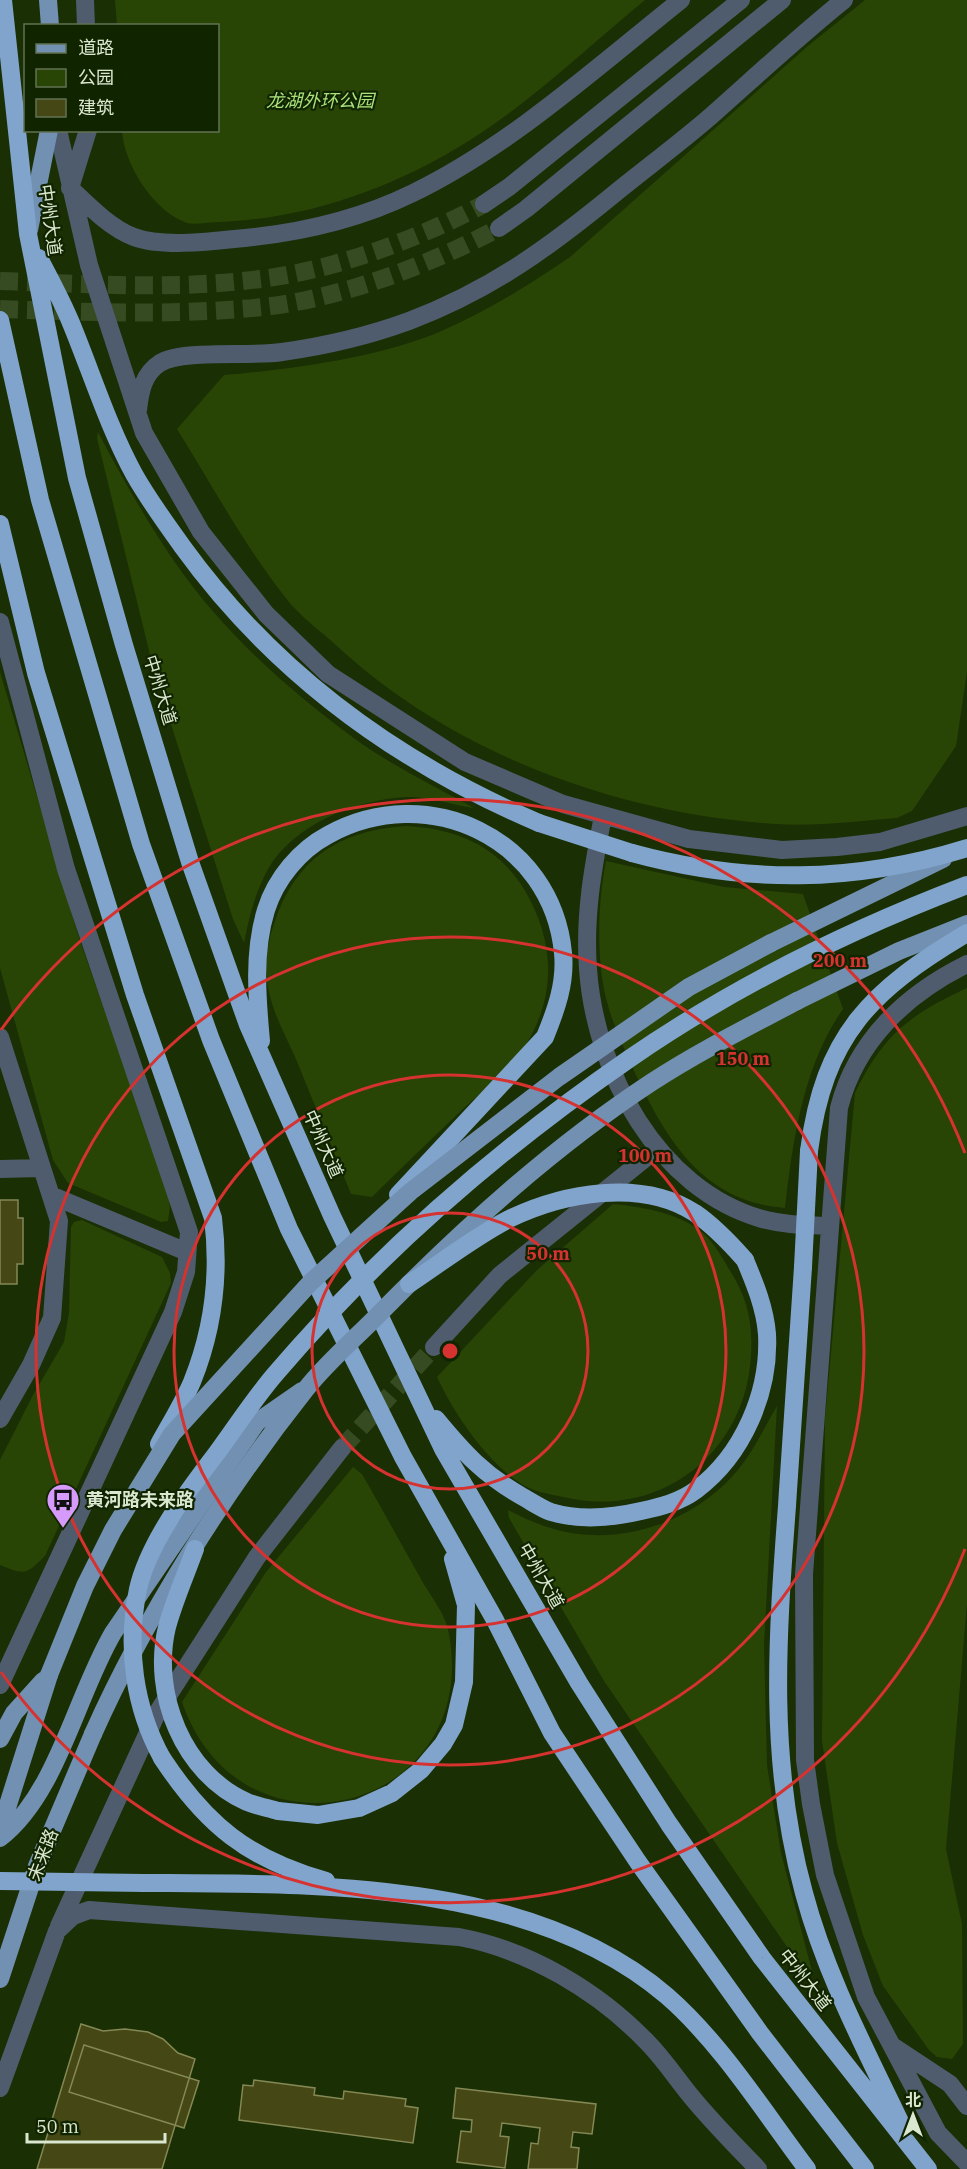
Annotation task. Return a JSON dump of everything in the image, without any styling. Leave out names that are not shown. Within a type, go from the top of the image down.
[{"type":"highway","name":"中州大道","points":[[3,0],[28,234],[77,478],[124,645],[190,862],[263,1058],[332,1216],[443,1449],[579,1683],[669,1824],[762,1958],[922,2162]]},
{"type":"highway","points":[[28,234],[71,323],[93,385],[135,476],[199,570],[235,613],[283,662],[384,742],[462,788],[539,823],[632,853],[675,864],[722,872],[808,877],[926,861],[967,849]]},
{"type":"highway","points":[[0,320],[40,500],[87,667],[141,843],[211,1040],[289,1229],[403,1457],[495,1620],[552,1733],[638,1862],[760,2033],[865,2169]]},
{"type":"highway","points":[[0,524],[36,673],[135,995],[213,1218],[217,1255],[210,1323],[192,1383],[113,1530]]},
{"type":"highway","points":[[263,1058],[258,1011],[258,956],[266,910],[286,872],[315,842],[343,827],[373,816],[392,813],[425,814],[459,822],[491,834],[529,867],[545,892],[557,924],[563,953],[561,993],[545,1037],[355,1242]]},
{"type":"highway","points":[[362,1891],[312,1877],[253,1851],[222,1832],[180,1786],[148,1733],[139,1705],[134,1673],[134,1620],[139,1586],[157,1544],[188,1491],[274,1375],[337,1305],[402,1241],[513,1146],[629,1059],[734,994],[811,953],[901,910],[967,885]]},
{"type":"highway","points":[[922,2162],[836,1986],[818,1936],[793,1849],[782,1779],[777,1708],[782,1576],[809,1151],[813,1120],[830,1062],[844,1037],[871,1001],[921,960],[967,933]]},
{"type":"highway","points":[[409,1284],[508,1220],[550,1203],[585,1195],[634,1193],[669,1200],[694,1212],[724,1236],[745,1260],[759,1293],[767,1334],[765,1367],[758,1400],[743,1435],[723,1465],[695,1491],[667,1505],[630,1514],[588,1519],[550,1512],[495,1482],[471,1461],[417,1396]]},
{"type":"highway","points":[[195,1549],[167,1628],[165,1692],[175,1725],[192,1756],[211,1777],[246,1802],[278,1811],[318,1815],[359,1808],[392,1793],[421,1770],[443,1744],[454,1725],[464,1682],[466,1605],[445,1532]]},
{"type":"highway","points":[[0,1881],[283,1885],[449,1900],[510,1914],[573,1938],[624,1966],[666,1995],[698,2025],[807,2169]]},
{"type":"main road","points":[[48,0],[50,24]]},
{"type":"main road","points":[[28,234],[49,132]]},
{"type":"main road","points":[[0,1830],[49,1675],[85,1586],[113,1530],[172,1434],[311,1282],[410,1192],[578,1063],[689,987],[858,899],[967,849]]},
{"type":"main road","points":[[0,1838],[16,1826],[37,1797],[96,1661],[113,1633],[257,1422],[308,1387],[409,1284],[492,1206],[549,1156],[605,1115],[700,1052],[900,951],[967,924]]},
{"type":"main road","name":"未来路","points":[[0,1979],[37,1866],[114,1689],[226,1500],[308,1387]]},
{"type":"main road","points":[[0,1739],[14,1713],[49,1675]]},
{"type":"street","points":[[85,0],[86,24]]},
{"type":"street","points":[[70,188],[111,223],[135,238],[166,242],[248,238],[312,228],[367,212],[413,194],[526,123],[681,0]]},
{"type":"street","points":[[484,204],[519,180],[741,0]]},
{"type":"street","points":[[499,228],[526,209],[782,0]]},
{"type":"street","points":[[137,412],[140,390],[148,374],[161,363],[180,358],[280,353],[339,341],[385,329],[426,314],[507,275],[547,249],[701,124],[796,38],[844,0]]},
{"type":"street","points":[[58,132],[89,266],[144,433],[201,532],[266,614],[328,674],[465,762],[539,795],[603,816],[689,839],[782,850],[880,842],[967,816]]},
{"type":"street","points":[[70,188],[87,132]]},
{"type":"street","points":[[0,622],[66,869],[189,1232],[186,1272],[173,1312],[0,1685]]},
{"type":"street","points":[[603,816],[587,911],[590,994],[606,1050],[624,1094],[642,1127],[680,1172],[741,1212],[783,1224],[829,1226]]},
{"type":"street","points":[[957,2169],[866,1997],[837,1917],[817,1841],[805,1761],[804,1574],[829,1226],[839,1108],[843,1093],[865,1047],[892,1015],[935,980],[967,964]]},
{"type":"street","points":[[0,1037],[53,1196],[59,1221],[52,1318],[31,1365],[0,1419]]},
{"type":"street","points":[[434,1347],[500,1275],[658,1148]]},
{"type":"street","points":[[0,1168],[42,1168]]},
{"type":"street","points":[[53,1196],[187,1252]]},
{"type":"street","points":[[0,2088],[57,1931],[157,1713],[256,1557],[342,1448]]},
{"type":"street","points":[[57,1931],[73,1916],[89,1910],[459,1936],[492,1943],[518,1953],[597,1997],[648,2042],[692,2097],[758,2169]]},
{"type":"street","points":[[894,2047],[950,2084],[967,2106]]},
{"type":"street","points":[[940,2135],[967,2163]]},
{"type":"green space","name":"龙湖外环公园","points":[[115,0],[645,0],[513,110],[439,159],[379,187],[317,207],[252,220],[195,224],[175,217],[152,197],[128,158],[122,132],[219,132],[219,24],[117,24]]},
{"type":"green space","points":[[865,0],[967,0],[967,672],[956,746],[912,811],[897,818],[790,825],[716,818],[657,807],[599,792],[542,772],[486,747],[433,718],[384,685],[310,623],[291,604],[242,536],[177,429],[224,375],[305,366],[390,349],[439,332],[523,288],[570,257],[809,45]]},
{"type":"green space","points":[[98,432],[134,498],[174,561],[213,611],[257,658],[305,700],[369,749],[474,808],[423,798],[387,799],[347,809],[310,827],[279,853],[268,869],[253,905],[244,943],[233,919],[154,671],[97,438]]},
{"type":"green space","points":[[0,672],[79,938],[165,1182],[170,1206],[168,1221],[161,1222],[68,1183],[53,1160],[0,968]]},
{"type":"green space","points":[[405,826],[423,827],[457,835],[487,850],[501,861],[524,889],[535,909],[547,950],[548,970],[542,1011],[516,1059],[372,1197],[351,1194],[275,1012],[268,987],[266,960],[271,933],[283,901],[307,866],[322,852],[359,834]]},
{"type":"green space","points":[[606,861],[724,887],[803,894],[843,1009],[829,1031],[809,1079],[796,1130],[785,1208],[757,1203],[732,1194],[710,1181],[675,1145],[648,1099],[615,1027],[603,983],[599,930]]},
{"type":"green space","points":[[967,988],[967,1604],[946,1849],[962,1924],[963,2044],[952,2059],[937,2057],[929,2050],[883,1986],[863,1935],[837,1843],[822,1741],[825,1418],[855,1093],[865,1073],[887,1041],[913,1018]]},
{"type":"green space","points":[[613,1204],[664,1213],[689,1223],[709,1239],[735,1279],[748,1310],[751,1355],[745,1390],[733,1422],[715,1450],[691,1472],[663,1488],[632,1498],[598,1502],[540,1492],[525,1486],[507,1474],[483,1449],[461,1420],[437,1377],[536,1271]]},
{"type":"green space","points":[[82,1220],[162,1257],[170,1273],[171,1283],[45,1556],[29,1570],[20,1572],[0,1565],[0,1460],[33,1395],[64,1342],[69,1313],[71,1227],[74,1222]]},
{"type":"green space","points":[[777,1406],[764,1645],[767,1765],[781,1853],[812,1971],[805,1973],[604,1681],[509,1518],[508,1510],[551,1528],[577,1534],[604,1535],[631,1532],[658,1525],[706,1500],[726,1482],[744,1462]]},
{"type":"green space","points":[[353,1467],[362,1474],[444,1617],[448,1629],[450,1691],[431,1741],[396,1777],[351,1798],[302,1802],[254,1789],[212,1756],[182,1702],[266,1572]]},
{"type":"building","points":[[0,1200],[18,1200],[18,1218],[23,1218],[23,1264],[17,1264],[17,1284],[0,1284]]},
{"type":"building","points":[[81,2024],[103,2031],[125,2029],[148,2032],[163,2039],[178,2053],[195,2059],[162,2169],[37,2169]]},
{"type":"building","points":[[84,2045],[199,2081],[184,2128],[69,2092]]},
{"type":"building","points":[[254,2080],[315,2088],[314,2095],[343,2099],[344,2091],[406,2099],[405,2106],[418,2108],[413,2143],[239,2120],[243,2085],[253,2086]]},
{"type":"building","points":[[456,2088],[596,2104],[592,2134],[573,2132],[571,2147],[579,2148],[577,2169],[528,2169],[531,2143],[538,2144],[540,2128],[502,2123],[500,2136],[509,2137],[505,2168],[457,2162],[461,2131],[471,2132],[472,2120],[453,2118]]},
{"type":"tunnel","points":[[0,281],[163,285],[228,282],[288,275],[346,261],[404,241],[484,204]]},
{"type":"tunnel","points":[[0,309],[164,312],[230,310],[292,303],[353,288],[415,267],[499,228]]},
{"type":"tunnel","points":[[342,1448],[434,1347]]},
{"type":"place","name":"黄河路未来路","points":[[63,1529]]}]
